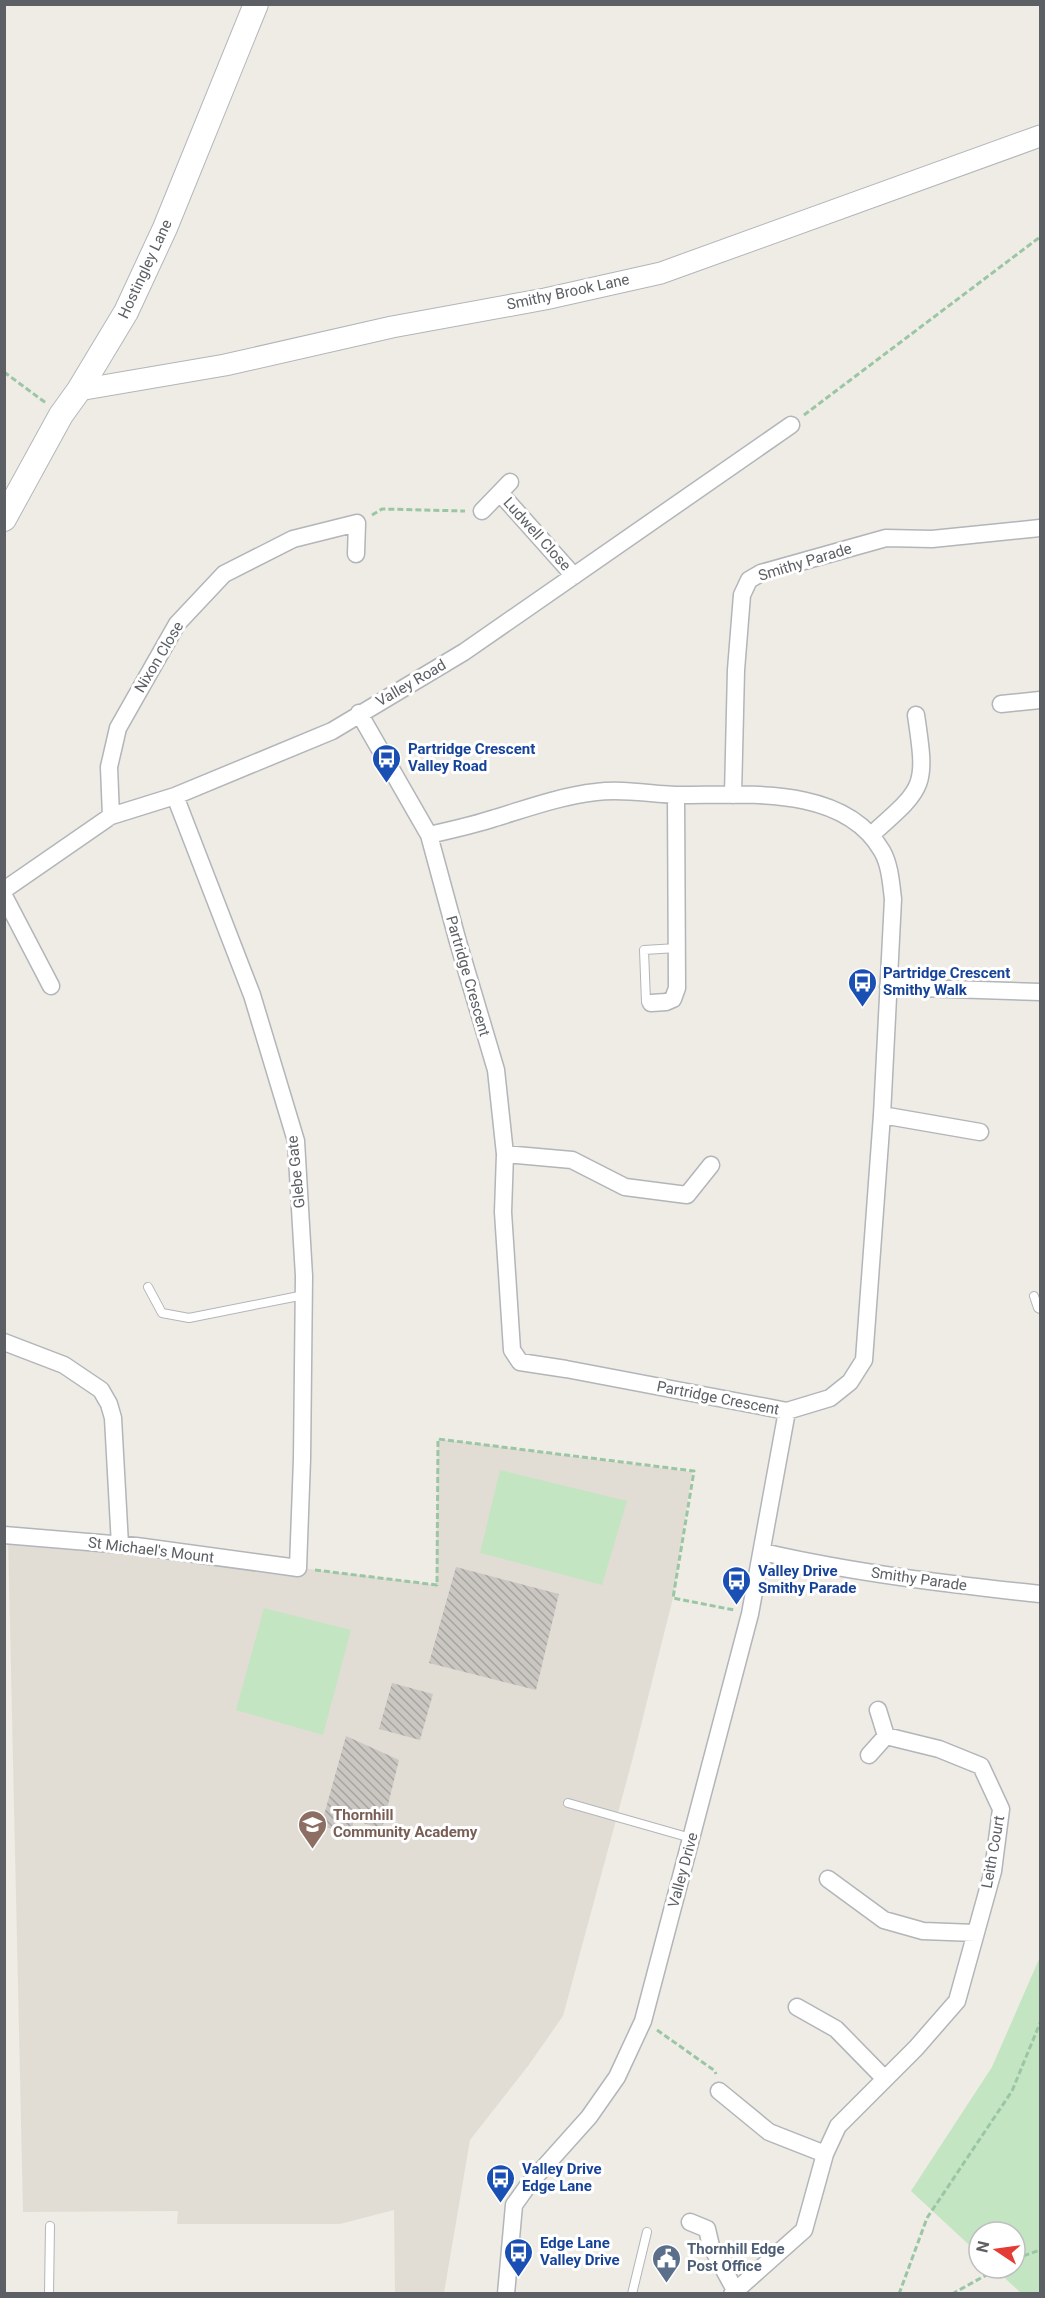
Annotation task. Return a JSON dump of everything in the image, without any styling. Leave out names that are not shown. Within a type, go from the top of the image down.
[{"type":"main road","name":"Hostingley Lane","points":[[4,519],[61,415],[79,390],[126,312],[165,228],[256,4]]},
{"type":"street","name":"Smithy Brook Lane","points":[[79,390],[225,365],[423,321],[545,299],[661,273],[1041,136]]},
{"type":"street","name":"Valley Road","points":[[4,890],[111,816],[176,796],[332,731],[464,652],[791,425]]},
{"type":"street","name":"Ludwell Close","points":[[482,511],[505,488],[574,576]]},
{"type":"street","points":[[356,554],[357,524]]},
{"type":"street","name":"Nixon Close","points":[[111,816],[109,767],[118,728],[177,624],[224,574],[293,539],[357,524]]},
{"type":"street","name":"Smithy Parade","points":[[733,795],[739,623],[742,595],[750,580],[761,573],[886,538],[932,539],[1041,528]]},
{"type":"street","points":[[1001,704],[1041,700]]},
{"type":"street","name":"Partridge Crescent","points":[[359,713],[429,835],[496,1070],[505,1154],[503,1212],[512,1350],[520,1362],[566,1368],[787,1411],[830,1398],[850,1382],[864,1360],[882,1115],[893,899],[891,880],[883,852],[871,835],[846,817],[820,804],[797,798],[676,795],[630,790],[597,792],[542,803],[493,819],[429,835]]},
{"type":"street","points":[[871,835],[910,800],[918,788],[923,758],[916,716]]},
{"type":"street","points":[[651,1003],[673,999],[677,980],[676,795]]},
{"type":"street","name":"Glebe Gate","points":[[176,796],[252,995],[296,1142],[304,1295],[302,1459],[297,1568]]},
{"type":"street","points":[[4,896],[51,986]]},
{"type":"street","points":[[888,987],[1041,992]]},
{"type":"street","points":[[882,1115],[980,1132]]},
{"type":"street","points":[[505,1154],[572,1160],[625,1187],[687,1195],[711,1165]]},
{"type":"street","points":[[4,1342],[64,1365],[101,1390],[109,1404],[113,1419],[120,1545]]},
{"type":"street","name":"Valley Drive","points":[[506,2294],[514,2205],[529,2184],[589,2117],[617,2078],[643,2021],[750,1614],[787,1411]]},
{"type":"street","name":"St Michael's Mount","points":[[4,1535],[120,1545],[297,1568]]},
{"type":"street","name":"Smithy Parade","points":[[763,1552],[813,1563],[927,1582],[1041,1594]]},
{"type":"street","points":[[869,1755],[886,1736],[878,1710]]},
{"type":"street","name":"Leith Court","points":[[733,2292],[804,2230],[825,2154],[838,2126],[916,2048],[957,2001],[993,1871],[1001,1809],[981,1766],[939,1749],[886,1736]]},
{"type":"street","points":[[828,1879],[884,1920],[922,1931],[975,1933]]},
{"type":"street","points":[[797,2007],[836,2029],[884,2078]]},
{"type":"street","points":[[719,2091],[770,2132],[825,2154]]},
{"type":"street","points":[[690,2222],[707,2229],[711,2246],[733,2292]]},
{"type":"lane","points":[[651,1003],[645,1002],[644,950],[677,948]]},
{"type":"lane","points":[[148,1287],[162,1312],[189,1318],[304,1295]]},
{"type":"lane","points":[[1034,1296],[1038,1308],[1041,1309]]},
{"type":"lane","points":[[568,1803],[691,1838]]},
{"type":"lane","points":[[49,2294],[50,2226]]},
{"type":"lane","points":[[632,2294],[647,2232]]},
{"type":"path","points":[[791,425],[1041,237]]},
{"type":"path","points":[[4,372],[61,415]]},
{"type":"path","points":[[357,524],[382,509],[482,511]]},
{"type":"path","points":[[297,1568],[437,1585],[438,1440],[694,1471],[673,1598],[742,1611]]},
{"type":"path","points":[[643,2021],[715,2071],[719,2091]]},
{"type":"path","points":[[899,2294],[927,2218],[1012,2091],[1041,2023]]},
{"type":"path","points":[[952,2294],[977,2280]]},
{"type":"shaded area","name":"Thornhill Community Academy","points":[[438,1439],[692,1472],[673,1598],[632,1761],[563,2016],[528,2066],[470,2140],[444,2293],[395,2293],[394,2210],[340,2224],[177,2224],[178,2211],[23,2212],[8,1534],[183,1553],[436,1585]]},
{"type":"green space","points":[[500,1470],[627,1501],[602,1585],[480,1553]]},
{"type":"green space","points":[[264,1608],[351,1630],[323,1735],[236,1710]]},
{"type":"green space","points":[[1040,1957],[1040,2293],[1021,2293],[1007,2280],[1027,2280],[1027,2220],[967,2220],[967,2243],[911,2191],[992,2067]]},
{"type":"building","points":[[456,1567],[559,1594],[536,1690],[429,1663]]},
{"type":"building","points":[[392,1683],[433,1694],[420,1740],[379,1729]]},
{"type":"building","points":[[346,1736],[399,1760],[382,1829],[354,1820],[351,1834],[321,1826]]},
{"type":"place","name":"Partridge Crescent Valley Road","points":[[387,784]]},
{"type":"place","name":"Partridge Crescent Smithy Walk","points":[[862,1008]]},
{"type":"place","name":"Valley Drive Smithy Parade","points":[[737,1606]]},
{"type":"place","name":"Thornhill Community Academy","points":[[312,1850]]},
{"type":"place","name":"Valley Drive Edge Lane","points":[[501,2204]]},
{"type":"place","name":"Edge Lane Valley Drive","points":[[519,2278]]},
{"type":"place","name":"Thornhill Edge Post Office","points":[[666,2284]]}]
